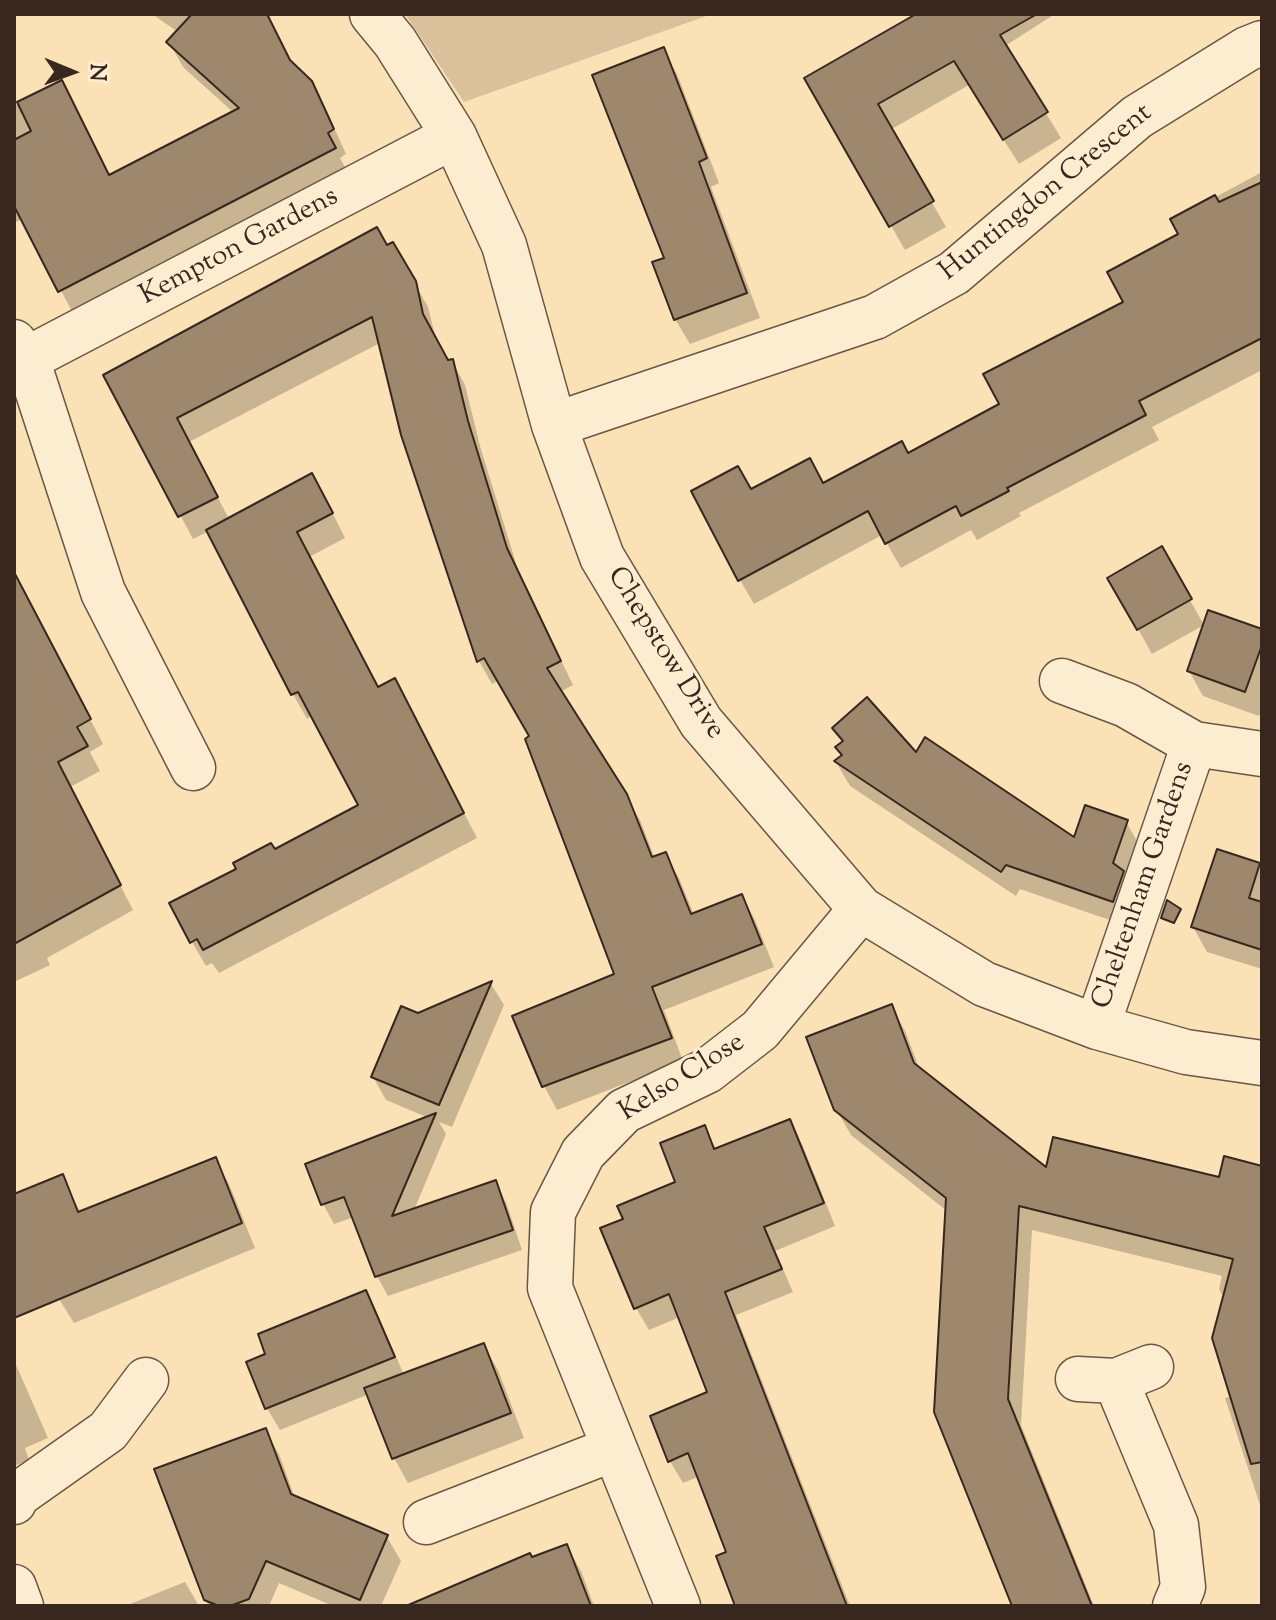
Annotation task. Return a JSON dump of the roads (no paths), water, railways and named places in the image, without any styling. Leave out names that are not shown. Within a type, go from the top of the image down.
[{"type":"street","name":"Chepstow Drive","points":[[372,14],[395,42],[454,136],[504,245],[554,425],[602,557],[701,722],[861,909],[984,984],[1097,1027],[1186,1052],[1262,1063]]},
{"type":"street","name":"Huntingdon Crescent","points":[[554,425],[875,317],[954,273],[1137,117],[1247,49],[1262,43]]},
{"type":"street","name":"Kempton Gardens","points":[[193,768],[103,592],[21,351],[454,136]]},
{"type":"street","name":"Cheltenham Gardens","points":[[1062,681],[1126,705],[1194,744],[1262,754]]},
{"type":"street","name":"Cheltenham Gardens","points":[[1097,1027],[1194,744]]},
{"type":"street","name":"Kelso Close","points":[[678,1606],[550,1288],[553,1212],[583,1153],[624,1111],[707,1071],[760,1030],[861,909]]},
{"type":"street","points":[[1115,1376],[1176,1525],[1183,1587],[1175,1606]]},
{"type":"street","points":[[14,1502],[16,1496],[108,1431],[146,1380]]},
{"type":"street","points":[[426,1522],[613,1449]]},
{"type":"street","points":[[14,1587],[21,1606]]}]
